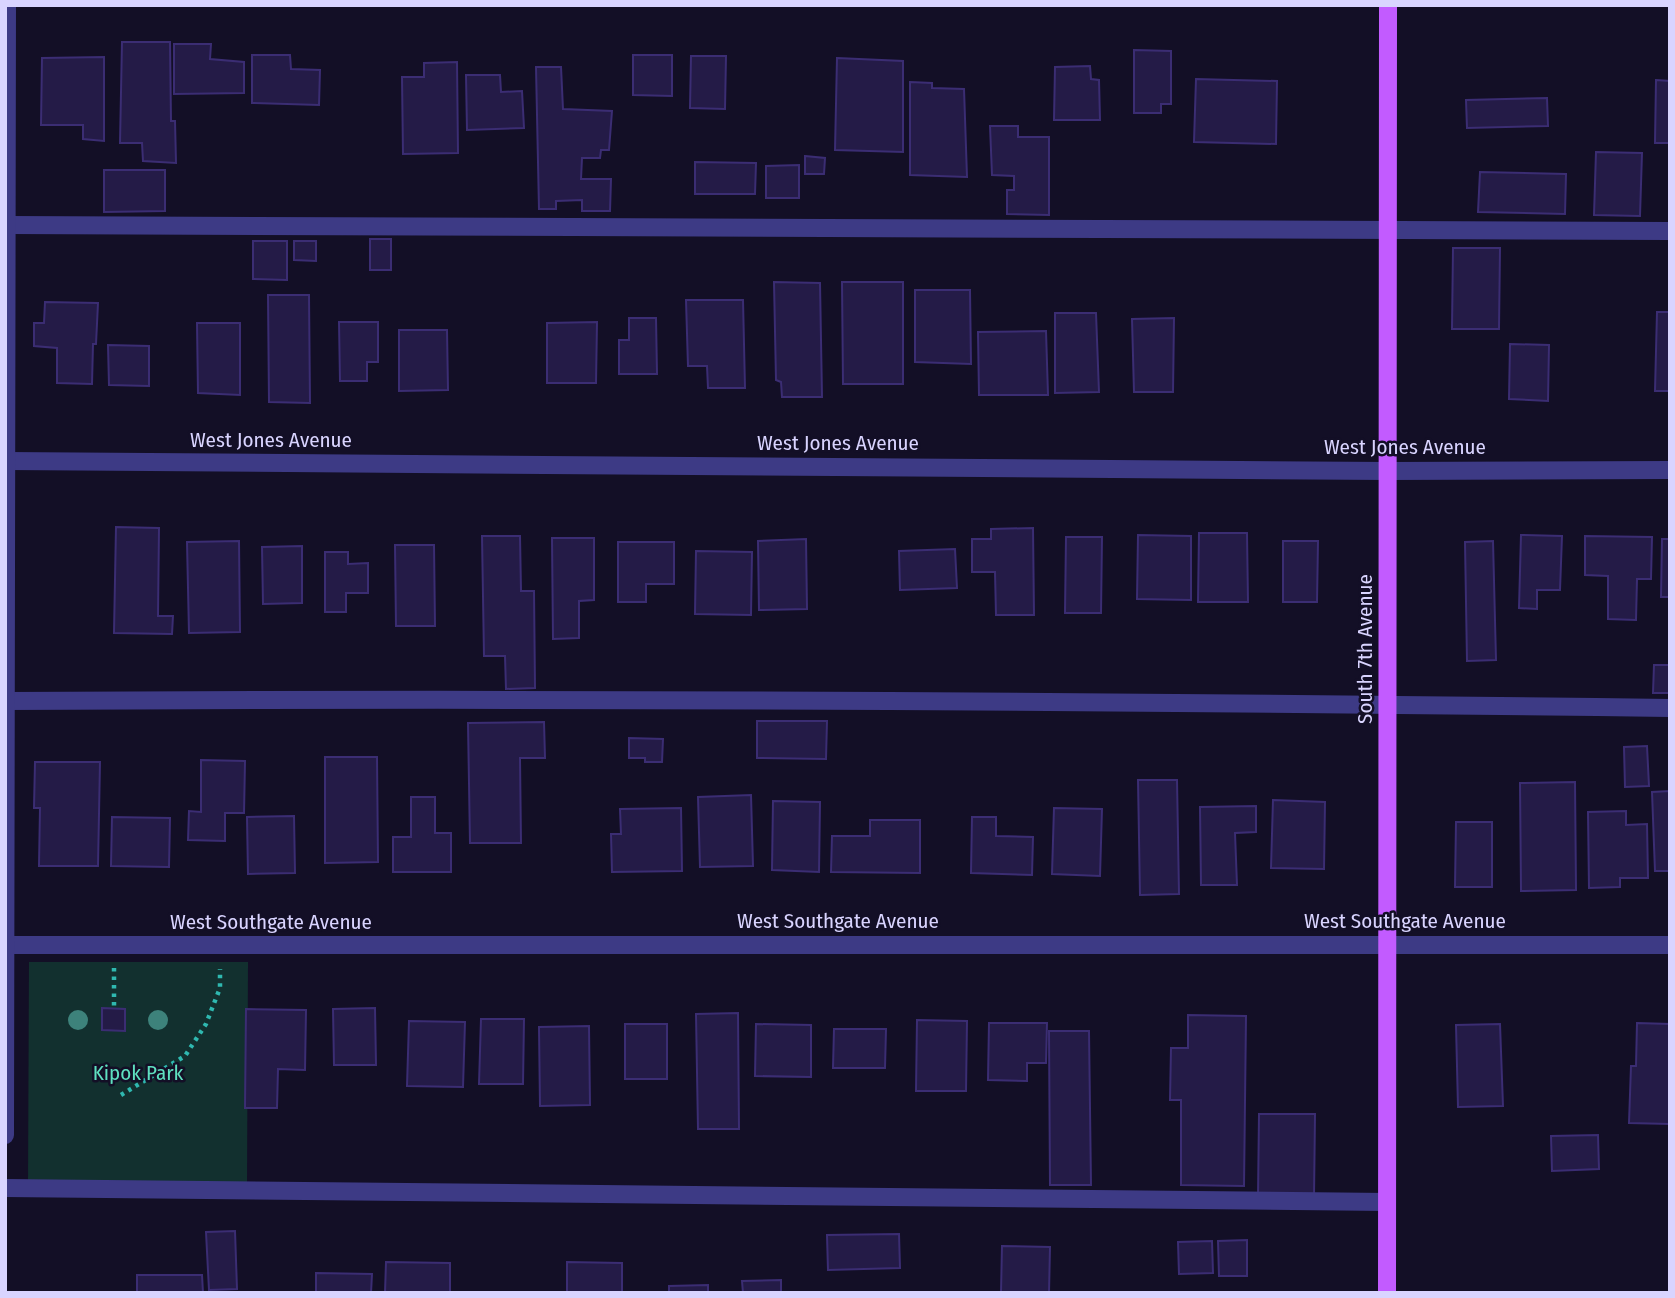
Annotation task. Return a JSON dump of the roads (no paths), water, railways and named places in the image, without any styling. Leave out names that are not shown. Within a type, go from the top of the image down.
[{"type":"main road","name":"South 7th Avenue","points":[[1387,1293],[1388,5]]},
{"type":"street","points":[[5,1135],[7,5]]},
{"type":"street","points":[[6,225],[1670,231]]},
{"type":"street","name":"West Jones Avenue","points":[[6,461],[1388,471],[1670,470]]},
{"type":"street","points":[[6,701],[334,699],[1670,709]]},
{"type":"street","name":"West Southgate Avenue","points":[[7,945],[1670,945]]},
{"type":"street","points":[[5,1188],[1387,1202]]},
{"type":"park label","name":"Kipok Park","points":[[138,1073]]}]
